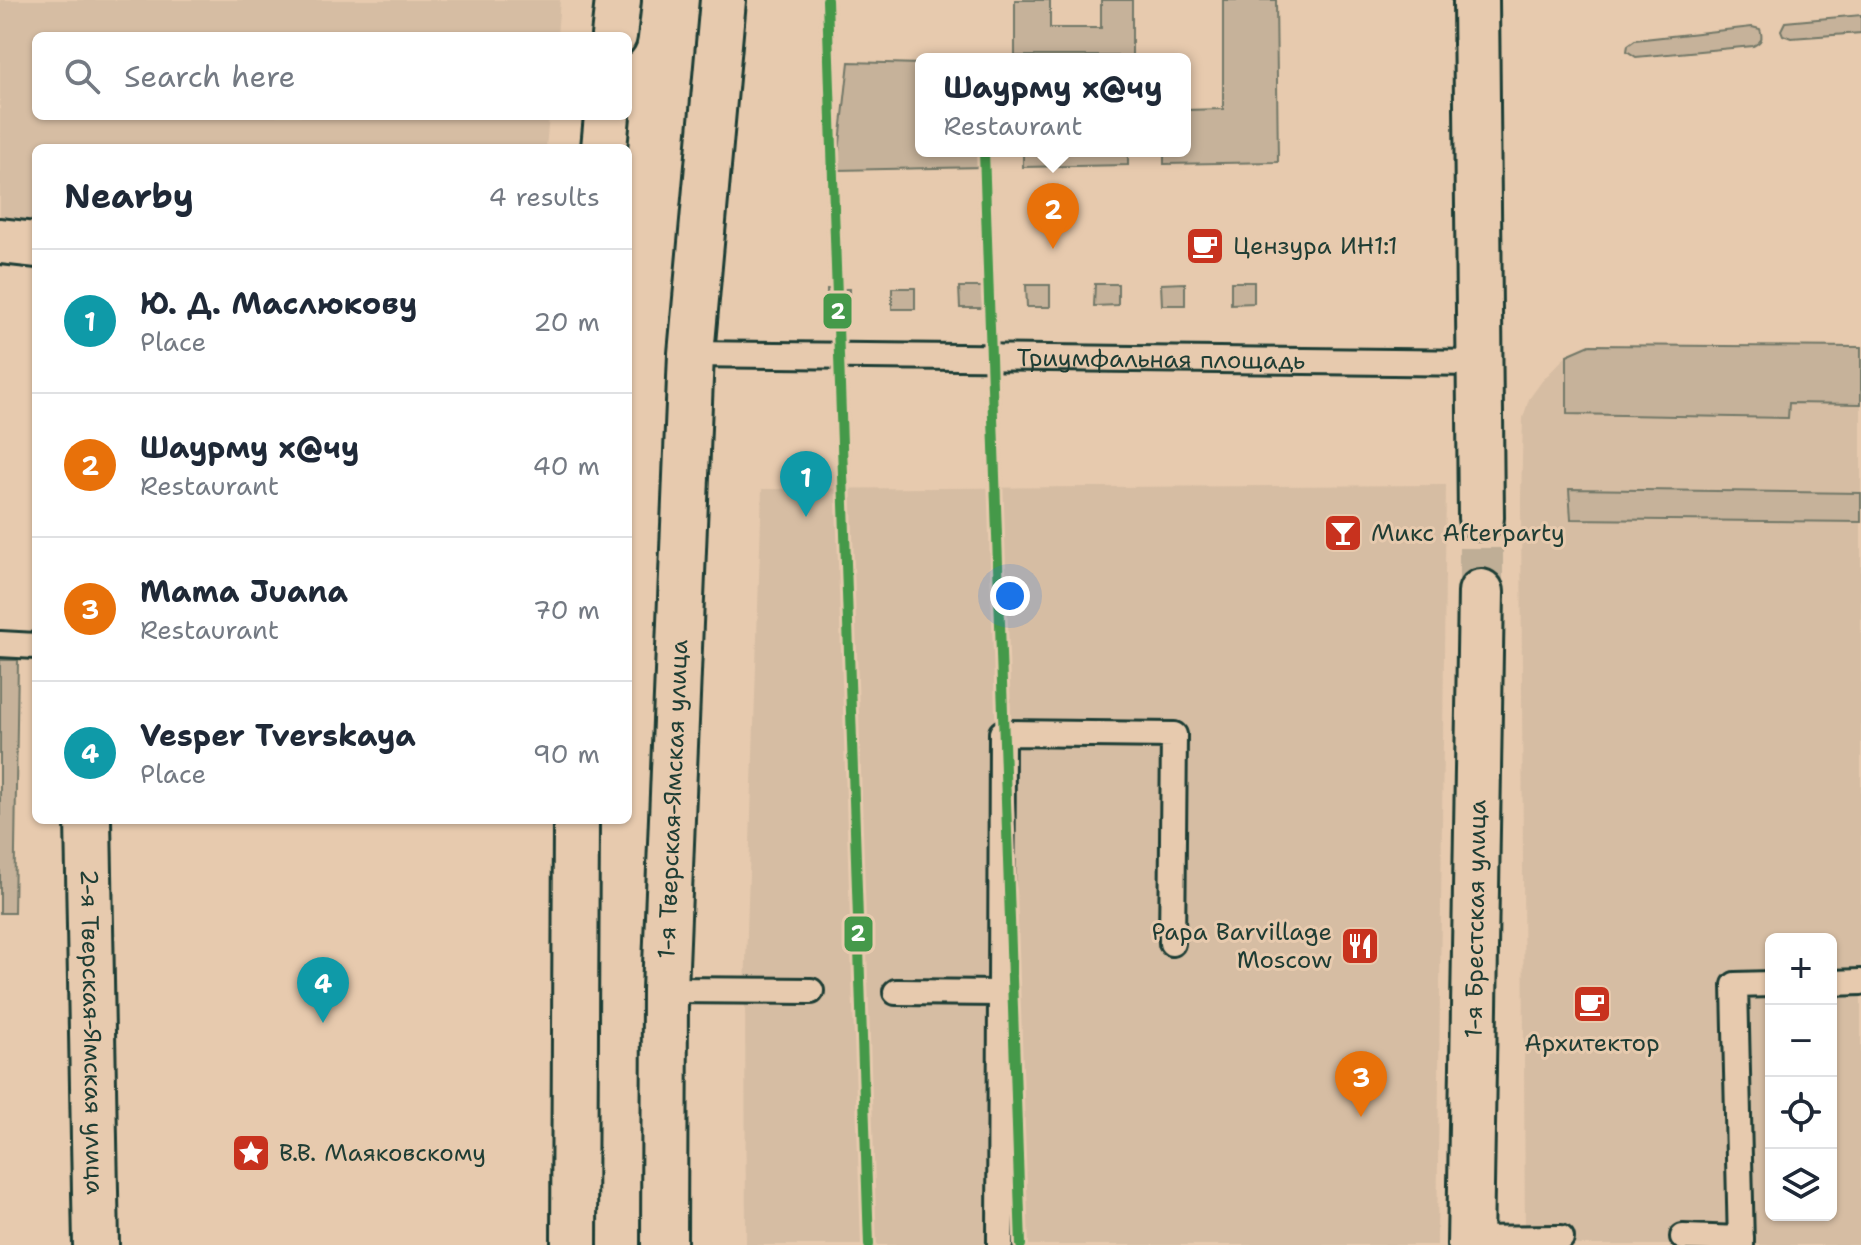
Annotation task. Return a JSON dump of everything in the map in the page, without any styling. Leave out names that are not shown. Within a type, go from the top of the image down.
[{"type":"main road","points":[[614,32],[618,0]]},
{"type":"main road","points":[[691,354],[723,0]]},
{"type":"main road","points":[[1476,0],[1481,518]]},
{"type":"main road","points":[[604,144],[607,120]]},
{"type":"main road","points":[[0,241],[32,245]]},
{"type":"main road","name":"1-я Тверская-Ямская улица","points":[[664,1245],[665,990],[691,354]]},
{"type":"main road","name":"1-я Брестская улица","points":[[1470,1242],[1481,592]]},
{"type":"main road","name":"2-я Тверская-Ямская улица","points":[[88,824],[96,1245]]},
{"type":"main road","points":[[574,1245],[576,824]]},
{"type":"lane","name":"Триумфальная площадь","points":[[691,354],[1480,363]]},
{"type":"lane","points":[[0,644],[32,646]]},
{"type":"lane","points":[[1000,1245],[1002,733],[1174,735],[1172,943]]},
{"type":"lane","points":[[1837,983],[1861,982]]},
{"type":"lane","points":[[1683,1237],[1741,1242],[1735,985],[1765,984]]},
{"type":"lane","points":[[665,990],[811,991]]},
{"type":"lane","points":[[896,992],[1001,993]]},
{"type":"lane","points":[[1470,1242],[1561,1238]]},
{"type":"shaded area","points":[[0,0],[560,0],[557,32],[32,32],[32,120],[549,120],[546,144],[32,144],[32,228],[0,224]]},
{"type":"shaded area","points":[[1015,0],[1050,0],[1050,28],[1101,28],[1101,0],[1132,0],[1132,53],[1015,53]]},
{"type":"shaded area","points":[[1223,0],[1276,0],[1278,162],[1164,164],[1164,157],[1191,157],[1191,110],[1223,109]]},
{"type":"shaded area","points":[[1861,15],[1861,33],[1791,38],[1783,35],[1781,30],[1785,22]]},
{"type":"shaded area","points":[[1752,27],[1760,29],[1761,35],[1760,41],[1753,46],[1636,57],[1627,51],[1628,45],[1635,40]]},
{"type":"shaded area","points":[[849,62],[915,64],[915,157],[983,157],[983,167],[837,170]]},
{"type":"shaded area","points":[[1023,157],[1128,157],[1128,165],[1023,167]]},
{"type":"shaded area","points":[[1231,282],[1254,282],[1254,303],[1231,304]]},
{"type":"shaded area","points":[[1185,283],[1185,305],[1162,305],[1161,284]]},
{"type":"shaded area","points":[[1095,284],[1118,284],[1118,305],[1094,306]]},
{"type":"shaded area","points":[[1026,285],[1050,285],[1050,307],[1027,307]]},
{"type":"shaded area","points":[[959,287],[982,287],[982,308],[960,308]]},
{"type":"shaded area","points":[[892,288],[915,288],[915,309],[892,309]]},
{"type":"shaded area","points":[[827,289],[850,289],[850,311],[827,311]]},
{"type":"shaded area","points":[[1590,345],[1861,347],[1861,1245],[1525,1245],[1521,499],[1523,418],[1529,399],[1567,355]]},
{"type":"shaded area","points":[[1590,345],[1861,347],[1861,404],[1789,403],[1788,418],[1567,414],[1567,355]]},
{"type":"shaded area","points":[[1446,485],[1437,1245],[746,1245],[745,991],[762,489]]},
{"type":"shaded area","points":[[1569,489],[1861,493],[1861,522],[1571,519]]},
{"type":"shaded area","points":[[0,660],[18,660],[14,913],[0,913]]},
{"type":"tunnel","points":[[1481,518],[1481,592]]},
{"type":"transit line","name":"2","points":[[827,0],[869,1245]]},
{"type":"transit line","name":"2","points":[[984,157],[1021,1245]]},
{"type":"place","name":"Цензура ИН1:1","points":[[1205,246]]},
{"type":"place","name":"Шаурму х@чу","points":[[1053,249]]},
{"type":"place","name":"Ю. Д. Маслюкову","points":[[806,517]]},
{"type":"place","name":"Микс Afterparty","points":[[1343,533]]},
{"type":"place","name":"Papa Barvillage Moscow","points":[[1360,946]]},
{"type":"place","name":"Архитектор","points":[[1592,1004]]},
{"type":"place","name":"Vesper Tverskaya","points":[[323,1023]]},
{"type":"place","name":"Mama Juana","points":[[1361,1117]]},
{"type":"place","name":"В.В. Маяковскому","points":[[251,1153]]}]
